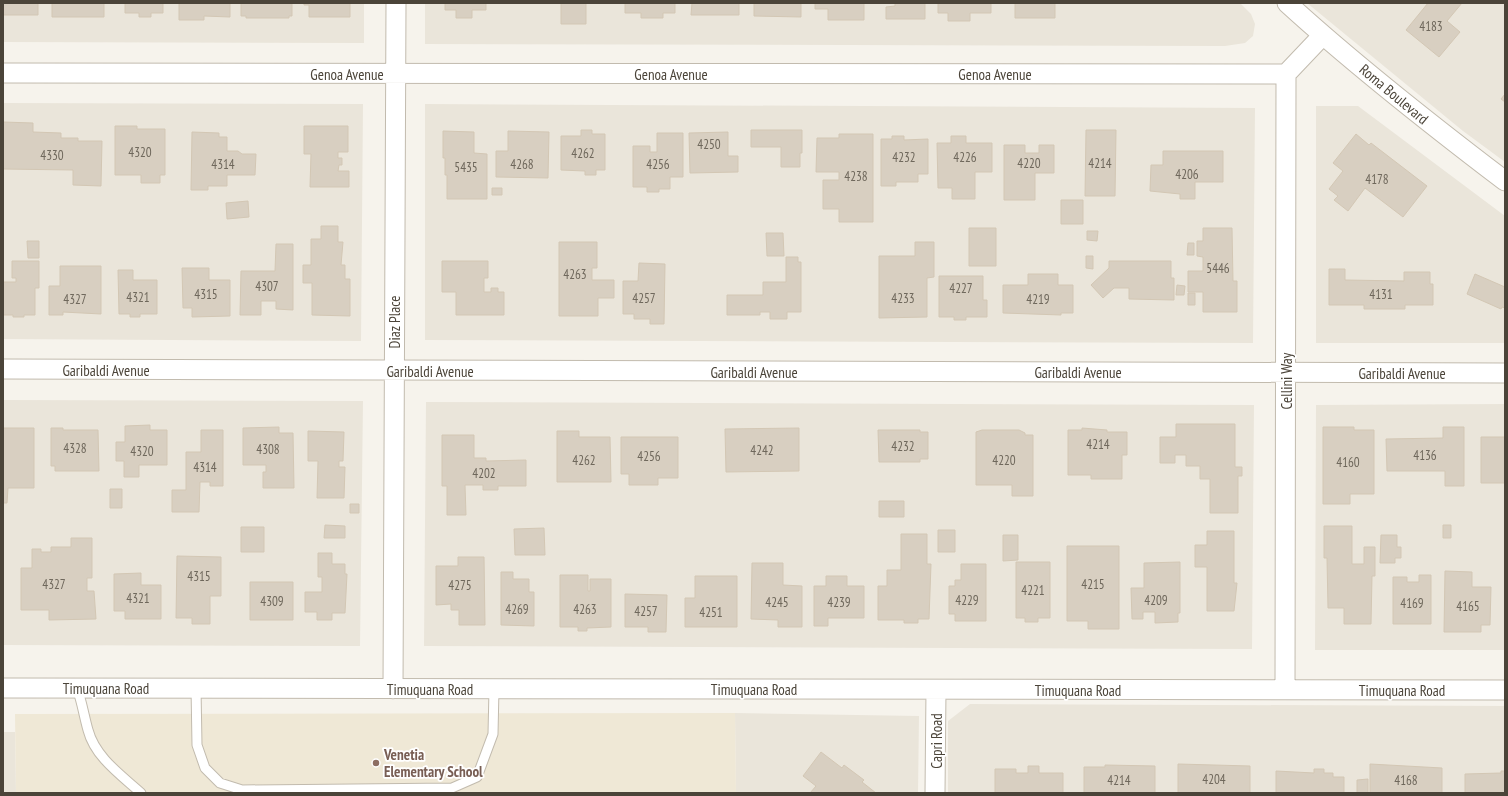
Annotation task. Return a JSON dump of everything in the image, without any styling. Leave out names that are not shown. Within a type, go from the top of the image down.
[{"type":"street","name":"Diaz Place","points":[[393,688],[393,371],[396,3]]},
{"type":"street","name":"Roma Boulevard","points":[[1287,3],[1322,35],[1430,124],[1505,181]]},
{"type":"street","points":[[1286,74],[1322,35]]},
{"type":"street","name":"Genoa Avenue","points":[[3,73],[1286,74]]},
{"type":"street","name":"Cellini Way","points":[[1285,689],[1286,74]]},
{"type":"street","name":"Garibaldi Avenue","points":[[3,369],[1505,373]]},
{"type":"street","name":"Timuquana Road","points":[[3,688],[1505,690]]},
{"type":"street","name":"Capri Road","points":[[935,793],[936,690]]},
{"type":"lane","points":[[77,688],[84,709],[88,731],[98,751],[118,773],[141,793]]},
{"type":"lane","points":[[196,688],[197,745],[205,768],[220,783],[242,790],[452,788],[478,777],[492,734],[494,689]]},
{"type":"shaded area","points":[[3,3],[364,3],[364,43],[3,42]]},
{"type":"shaded area","points":[[425,3],[1240,3],[1251,14],[1255,24],[1253,36],[1245,43],[1225,46],[425,44]]},
{"type":"shaded area","points":[[1307,3],[1505,3],[1505,162],[1463,131]]},
{"type":"shaded area","points":[[3,103],[363,104],[361,341],[3,339]]},
{"type":"shaded area","points":[[425,104],[1255,108],[1253,343],[425,340]]},
{"type":"shaded area","points":[[1316,106],[1358,106],[1505,216],[1505,343],[1316,343]]},
{"type":"shaded area","points":[[3,400],[363,401],[360,646],[3,645]]},
{"type":"shaded area","points":[[426,402],[1254,405],[1252,649],[424,646]]},
{"type":"shaded area","points":[[1505,404],[1505,650],[1315,650],[1316,405]]},
{"type":"shaded area","points":[[970,704],[1505,706],[1505,793],[948,793],[948,721]]},
{"type":"shaded area","points":[[735,713],[919,716],[918,793],[736,793]]},
{"type":"shaded area","name":"Venetia Elementary School","points":[[735,713],[736,793],[16,793],[15,714]]},
{"type":"shaded area","points":[[3,732],[15,732],[16,793],[3,793]]},
{"type":"building","points":[[3,3],[38,3],[38,15],[3,15]]},
{"type":"building","points":[[52,3],[104,3],[104,17],[52,17]]},
{"type":"building","points":[[125,3],[163,3],[163,13],[151,13],[151,17],[139,17],[139,13],[125,13]]},
{"type":"building","points":[[179,3],[230,3],[230,17],[204,16],[204,20],[179,20]]},
{"type":"building","points":[[241,3],[292,3],[292,16],[289,16],[289,18],[246,18],[246,16],[241,16]]},
{"type":"building","points":[[304,3],[350,3],[350,17],[309,17],[309,5],[304,5]]},
{"type":"building","points":[[445,3],[486,3],[486,10],[472,10],[472,18],[456,18],[456,10],[445,10]]},
{"type":"building","points":[[561,3],[586,3],[586,24],[561,24]]},
{"type":"building","points":[[625,3],[675,3],[675,13],[663,13],[663,18],[641,18],[641,13],[625,13]]},
{"type":"building","points":[[692,3],[739,3],[739,15],[691,15]]},
{"type":"building","points":[[754,3],[801,3],[801,17],[754,16]]},
{"type":"building","points":[[815,3],[864,3],[864,20],[828,20],[828,9],[815,9]]},
{"type":"building","points":[[895,3],[925,3],[925,19],[886,19],[886,7],[895,6]]},
{"type":"building","points":[[938,3],[991,3],[991,13],[970,13],[970,21],[948,21],[948,13],[938,13]]},
{"type":"building","points":[[1015,3],[1055,3],[1055,18],[1015,18]]},
{"type":"building","points":[[1428,3],[1462,3],[1447,21],[1460,32],[1439,57],[1406,30]]},
{"type":"building","points":[[1505,94],[1505,102],[1501,99]]},
{"type":"building","points":[[3,122],[33,123],[33,132],[61,133],[61,138],[78,138],[78,141],[102,141],[101,186],[73,185],[73,170],[3,169]]},
{"type":"building","points":[[115,126],[137,126],[137,129],[165,129],[165,175],[160,175],[160,183],[141,183],[141,175],[115,175]]},
{"type":"building","points":[[304,126],[348,126],[348,152],[338,152],[338,158],[342,158],[342,165],[339,165],[338,171],[349,171],[349,187],[310,187],[311,154],[304,154]]},
{"type":"building","points":[[581,130],[592,130],[592,134],[605,134],[605,170],[596,170],[596,175],[585,175],[585,171],[561,170],[561,136],[581,136]]},
{"type":"building","points":[[751,130],[802,130],[802,153],[800,153],[800,167],[781,167],[781,147],[751,147]]},
{"type":"building","points":[[1086,130],[1116,130],[1115,196],[1085,196]]},
{"type":"building","points":[[443,131],[474,132],[474,153],[487,154],[487,199],[447,199],[447,175],[445,175],[445,158],[443,158]]},
{"type":"building","points":[[508,131],[549,132],[548,178],[496,177],[496,151],[508,151]]},
{"type":"building","points":[[192,132],[219,133],[219,137],[227,137],[227,151],[238,151],[242,154],[256,154],[255,175],[227,175],[227,186],[208,186],[208,190],[191,190]]},
{"type":"building","points":[[728,132],[728,156],[738,156],[738,172],[690,173],[689,133]]},
{"type":"building","points":[[657,133],[683,133],[683,177],[670,177],[670,189],[659,189],[659,192],[647,192],[647,187],[633,187],[633,146],[650,146],[650,152],[657,152]]},
{"type":"building","points":[[839,134],[873,134],[873,222],[839,222],[839,209],[823,209],[823,180],[839,180],[839,172],[816,172],[817,138],[839,138]]},
{"type":"building","points":[[1356,134],[1369,145],[1371,143],[1427,186],[1403,217],[1365,188],[1348,211],[1334,200],[1338,196],[1329,189],[1343,171],[1333,163]]},
{"type":"building","points":[[892,136],[904,136],[904,140],[928,139],[928,174],[918,174],[918,182],[896,182],[896,186],[881,186],[881,139],[892,139]]},
{"type":"building","points":[[951,136],[966,136],[966,143],[992,143],[992,172],[975,172],[975,199],[952,199],[952,188],[938,188],[937,143],[951,143]]},
{"type":"building","points":[[1004,145],[1025,145],[1025,153],[1039,153],[1039,145],[1054,145],[1054,173],[1035,173],[1035,200],[1004,200]]},
{"type":"building","points":[[1163,151],[1223,151],[1223,182],[1195,182],[1195,199],[1180,199],[1180,194],[1150,191],[1151,165],[1163,165]]},
{"type":"building","points":[[492,188],[502,188],[502,195],[492,195]]},
{"type":"building","points":[[1061,200],[1083,200],[1083,224],[1061,224]]},
{"type":"building","points":[[248,201],[249,217],[227,219],[226,203]]},
{"type":"building","points":[[321,226],[338,226],[338,242],[343,242],[341,265],[345,265],[345,279],[350,279],[350,316],[312,315],[312,283],[303,283],[303,265],[311,265],[311,239],[321,239]]},
{"type":"building","points":[[969,228],[996,228],[996,266],[969,266]]},
{"type":"building","points":[[1203,228],[1232,228],[1233,281],[1237,281],[1237,312],[1203,312],[1203,292],[1188,292],[1188,271],[1203,271],[1203,257],[1197,256],[1197,241],[1203,241]]},
{"type":"building","points":[[1087,231],[1098,231],[1097,241],[1087,240]]},
{"type":"building","points":[[766,233],[783,233],[784,256],[767,256]]},
{"type":"building","points":[[27,241],[39,241],[39,258],[28,258]]},
{"type":"building","points":[[559,242],[597,242],[597,268],[592,268],[592,280],[614,280],[614,298],[598,298],[598,316],[559,316]]},
{"type":"building","points":[[915,242],[934,242],[934,277],[927,278],[927,317],[879,318],[879,256],[915,256]]},
{"type":"building","points":[[1188,243],[1194,243],[1194,255],[1187,255]]},
{"type":"building","points":[[276,244],[293,244],[293,310],[276,309],[276,301],[261,301],[261,315],[240,315],[241,271],[275,271]]},
{"type":"building","points":[[1086,256],[1093,256],[1093,269],[1086,268]]},
{"type":"building","points":[[786,257],[798,257],[798,262],[801,262],[801,312],[787,312],[787,319],[770,319],[770,312],[760,312],[760,315],[727,315],[727,295],[763,295],[763,282],[786,282]]},
{"type":"building","points":[[12,261],[39,261],[39,288],[35,288],[35,315],[13,317],[13,315],[3,315],[3,282],[16,282],[16,278],[12,278]]},
{"type":"building","points":[[442,261],[488,261],[488,278],[484,278],[484,292],[491,292],[491,288],[498,288],[498,292],[504,292],[504,315],[456,315],[456,292],[442,292]]},
{"type":"building","points":[[1109,261],[1171,261],[1171,278],[1174,278],[1174,300],[1129,299],[1129,288],[1114,288],[1103,298],[1091,285],[1109,268]]},
{"type":"building","points":[[639,263],[665,264],[664,324],[650,324],[650,319],[634,319],[634,314],[623,314],[623,281],[638,281]]},
{"type":"building","points":[[60,266],[101,266],[101,314],[63,312],[63,315],[49,315],[49,286],[60,286]]},
{"type":"building","points":[[182,268],[209,268],[209,280],[230,280],[230,316],[192,317],[192,308],[183,308]]},
{"type":"building","points":[[1329,269],[1345,269],[1345,280],[1404,281],[1404,272],[1430,272],[1430,284],[1433,284],[1433,305],[1405,305],[1405,309],[1364,309],[1364,305],[1329,305]]},
{"type":"building","points":[[118,270],[133,270],[133,280],[157,280],[157,314],[140,314],[140,317],[130,317],[130,314],[119,314]]},
{"type":"building","points":[[1028,274],[1058,274],[1058,285],[1073,285],[1073,313],[1061,313],[1061,315],[1003,313],[1003,285],[1028,285]]},
{"type":"building","points":[[1475,274],[1505,287],[1505,308],[1502,307],[1501,309],[1467,294]]},
{"type":"building","points":[[939,276],[983,276],[983,300],[987,300],[987,317],[966,317],[966,320],[954,320],[954,317],[939,317]]},
{"type":"building","points":[[1177,285],[1185,286],[1184,295],[1176,295]]},
{"type":"building","points":[[1188,293],[1195,293],[1195,305],[1188,305]]},
{"type":"building","points":[[1176,424],[1235,424],[1235,467],[1242,467],[1242,476],[1238,476],[1238,513],[1210,513],[1210,479],[1200,479],[1200,466],[1186,466],[1186,455],[1175,455],[1175,463],[1160,463],[1160,437],[1176,437]]},
{"type":"building","points":[[150,425],[150,430],[167,430],[167,465],[139,465],[139,477],[124,477],[124,461],[116,461],[116,442],[125,442],[125,426]]},
{"type":"building","points":[[279,427],[279,433],[293,433],[294,488],[263,488],[263,472],[266,472],[266,465],[243,465],[243,428]]},
{"type":"building","points":[[1323,427],[1354,427],[1354,430],[1374,430],[1374,494],[1350,494],[1350,504],[1323,504]]},
{"type":"building","points":[[1443,427],[1464,427],[1464,486],[1445,486],[1445,471],[1387,471],[1386,439],[1443,438]]},
{"type":"building","points":[[3,428],[34,428],[34,488],[8,488],[7,503],[3,503]]},
{"type":"building","points":[[51,428],[63,428],[63,430],[98,430],[99,471],[55,471],[55,466],[51,466]]},
{"type":"building","points":[[799,428],[799,471],[726,472],[725,429]]},
{"type":"building","points":[[1082,428],[1107,430],[1107,432],[1127,432],[1127,455],[1122,455],[1122,479],[1091,479],[1091,475],[1068,475],[1068,430],[1082,430]]},
{"type":"building","points":[[201,430],[223,430],[223,486],[210,486],[210,482],[200,482],[199,512],[172,512],[172,490],[186,490],[186,452],[201,452]]},
{"type":"building","points":[[878,430],[920,430],[920,432],[928,432],[928,459],[920,459],[920,462],[879,462]]},
{"type":"building","points":[[982,430],[1019,430],[1025,433],[1025,435],[1033,435],[1033,496],[1012,496],[1012,485],[976,485],[976,432]]},
{"type":"building","points":[[308,431],[344,432],[343,461],[339,461],[339,467],[345,467],[344,498],[317,498],[318,461],[308,461]]},
{"type":"building","points":[[557,431],[579,431],[579,437],[610,437],[611,482],[557,482]]},
{"type":"building","points":[[442,435],[474,435],[474,458],[486,458],[486,461],[526,460],[526,486],[498,486],[498,490],[483,490],[483,485],[465,485],[466,515],[447,515],[447,486],[442,486]]},
{"type":"building","points":[[621,437],[678,437],[678,478],[658,478],[658,485],[629,485],[629,474],[621,474]]},
{"type":"building","points":[[1481,437],[1505,437],[1505,483],[1481,483]]},
{"type":"building","points":[[110,489],[122,489],[122,508],[110,508]]},
{"type":"building","points":[[879,501],[904,501],[904,517],[879,517]]},
{"type":"building","points":[[350,504],[359,504],[359,513],[350,513]]},
{"type":"building","points":[[325,525],[345,526],[345,538],[324,538]]},
{"type":"building","points":[[1443,525],[1451,525],[1451,538],[1443,538]]},
{"type":"building","points":[[1324,526],[1352,526],[1352,564],[1364,564],[1364,547],[1375,547],[1375,576],[1372,576],[1371,624],[1344,624],[1344,608],[1328,608],[1327,558],[1324,558]]},
{"type":"building","points":[[241,527],[264,527],[264,552],[241,552]]},
{"type":"building","points":[[544,528],[545,555],[515,555],[514,529]]},
{"type":"building","points":[[938,530],[955,530],[955,552],[938,552]]},
{"type":"building","points":[[1207,531],[1234,531],[1234,583],[1237,583],[1234,611],[1207,611],[1207,567],[1195,567],[1195,545],[1207,545]]},
{"type":"building","points":[[901,534],[927,534],[927,564],[931,564],[929,619],[918,619],[918,623],[904,623],[904,620],[878,620],[878,586],[887,586],[887,570],[901,570]]},
{"type":"building","points":[[1003,535],[1018,535],[1018,560],[1003,561]]},
{"type":"building","points":[[1381,535],[1397,535],[1397,547],[1401,547],[1401,558],[1395,558],[1395,563],[1380,563]]},
{"type":"building","points":[[71,538],[92,538],[92,578],[87,578],[87,591],[94,591],[96,619],[49,620],[49,610],[21,610],[21,568],[32,568],[32,549],[41,549],[41,552],[51,552],[51,547],[71,547]]},
{"type":"building","points":[[1067,546],[1119,546],[1119,629],[1088,629],[1088,621],[1067,621]]},
{"type":"building","points":[[318,553],[332,553],[332,564],[345,564],[345,574],[347,574],[345,613],[332,613],[332,620],[317,620],[317,612],[305,612],[305,592],[322,592],[322,577],[318,577]]},
{"type":"building","points":[[177,556],[221,557],[221,596],[210,596],[210,624],[192,624],[192,618],[176,618]]},
{"type":"building","points":[[458,557],[484,557],[485,625],[459,625],[459,610],[451,610],[451,604],[436,605],[436,566],[458,566]]},
{"type":"building","points":[[1016,562],[1050,562],[1050,618],[1038,618],[1038,622],[1025,622],[1025,618],[1016,618]]},
{"type":"building","points":[[1180,562],[1180,613],[1178,613],[1178,622],[1155,623],[1155,612],[1143,612],[1143,619],[1132,619],[1131,588],[1144,588],[1144,563]]},
{"type":"building","points":[[752,563],[783,563],[783,585],[802,586],[802,627],[778,627],[778,620],[751,619]]},
{"type":"building","points":[[961,564],[986,564],[986,621],[955,621],[955,614],[949,614],[949,586],[955,586],[955,580],[961,580]]},
{"type":"building","points":[[1445,571],[1472,572],[1472,587],[1491,587],[1490,625],[1481,625],[1481,632],[1444,632]]},
{"type":"building","points":[[501,572],[513,572],[513,579],[529,579],[529,592],[534,592],[534,626],[501,625]]},
{"type":"building","points":[[141,573],[141,585],[161,585],[161,619],[125,619],[125,611],[114,611],[114,574]]},
{"type":"building","points":[[560,575],[588,575],[588,591],[590,591],[590,579],[611,579],[611,627],[587,628],[587,631],[578,631],[578,627],[560,627]]},
{"type":"building","points":[[1419,575],[1431,575],[1431,624],[1393,624],[1393,577],[1407,577],[1407,582],[1419,582]]},
{"type":"building","points":[[695,576],[737,576],[737,627],[685,627],[685,598],[695,598]]},
{"type":"building","points":[[826,576],[847,576],[847,586],[864,586],[864,618],[828,618],[828,626],[814,626],[814,586],[826,586]]},
{"type":"building","points":[[250,582],[293,582],[293,620],[250,620]]},
{"type":"building","points":[[625,594],[667,595],[666,632],[648,632],[648,627],[625,627]]},
{"type":"building","points":[[821,752],[842,768],[844,765],[864,780],[862,782],[876,793],[810,793],[816,786],[803,776]]},
{"type":"building","points":[[1178,764],[1250,766],[1250,793],[1178,793]]},
{"type":"building","points":[[1370,764],[1442,768],[1442,793],[1370,793]]},
{"type":"building","points":[[1105,765],[1155,766],[1155,793],[1084,793],[1084,767],[1105,767]]},
{"type":"building","points":[[1028,766],[1039,766],[1039,773],[1063,773],[1063,793],[995,793],[995,769],[1016,769],[1016,773],[1028,773]]},
{"type":"building","points":[[1314,769],[1324,769],[1324,773],[1333,773],[1333,777],[1344,777],[1344,793],[1276,793],[1276,771],[1314,773]]},
{"type":"building","points":[[1501,771],[1505,771],[1505,793],[1465,793],[1465,774],[1501,773]]},
{"type":"building","points":[[1368,779],[1368,793],[1357,793],[1357,780]]},
{"type":"place","name":"Venetia Elementary School","points":[[376,763]]}]
